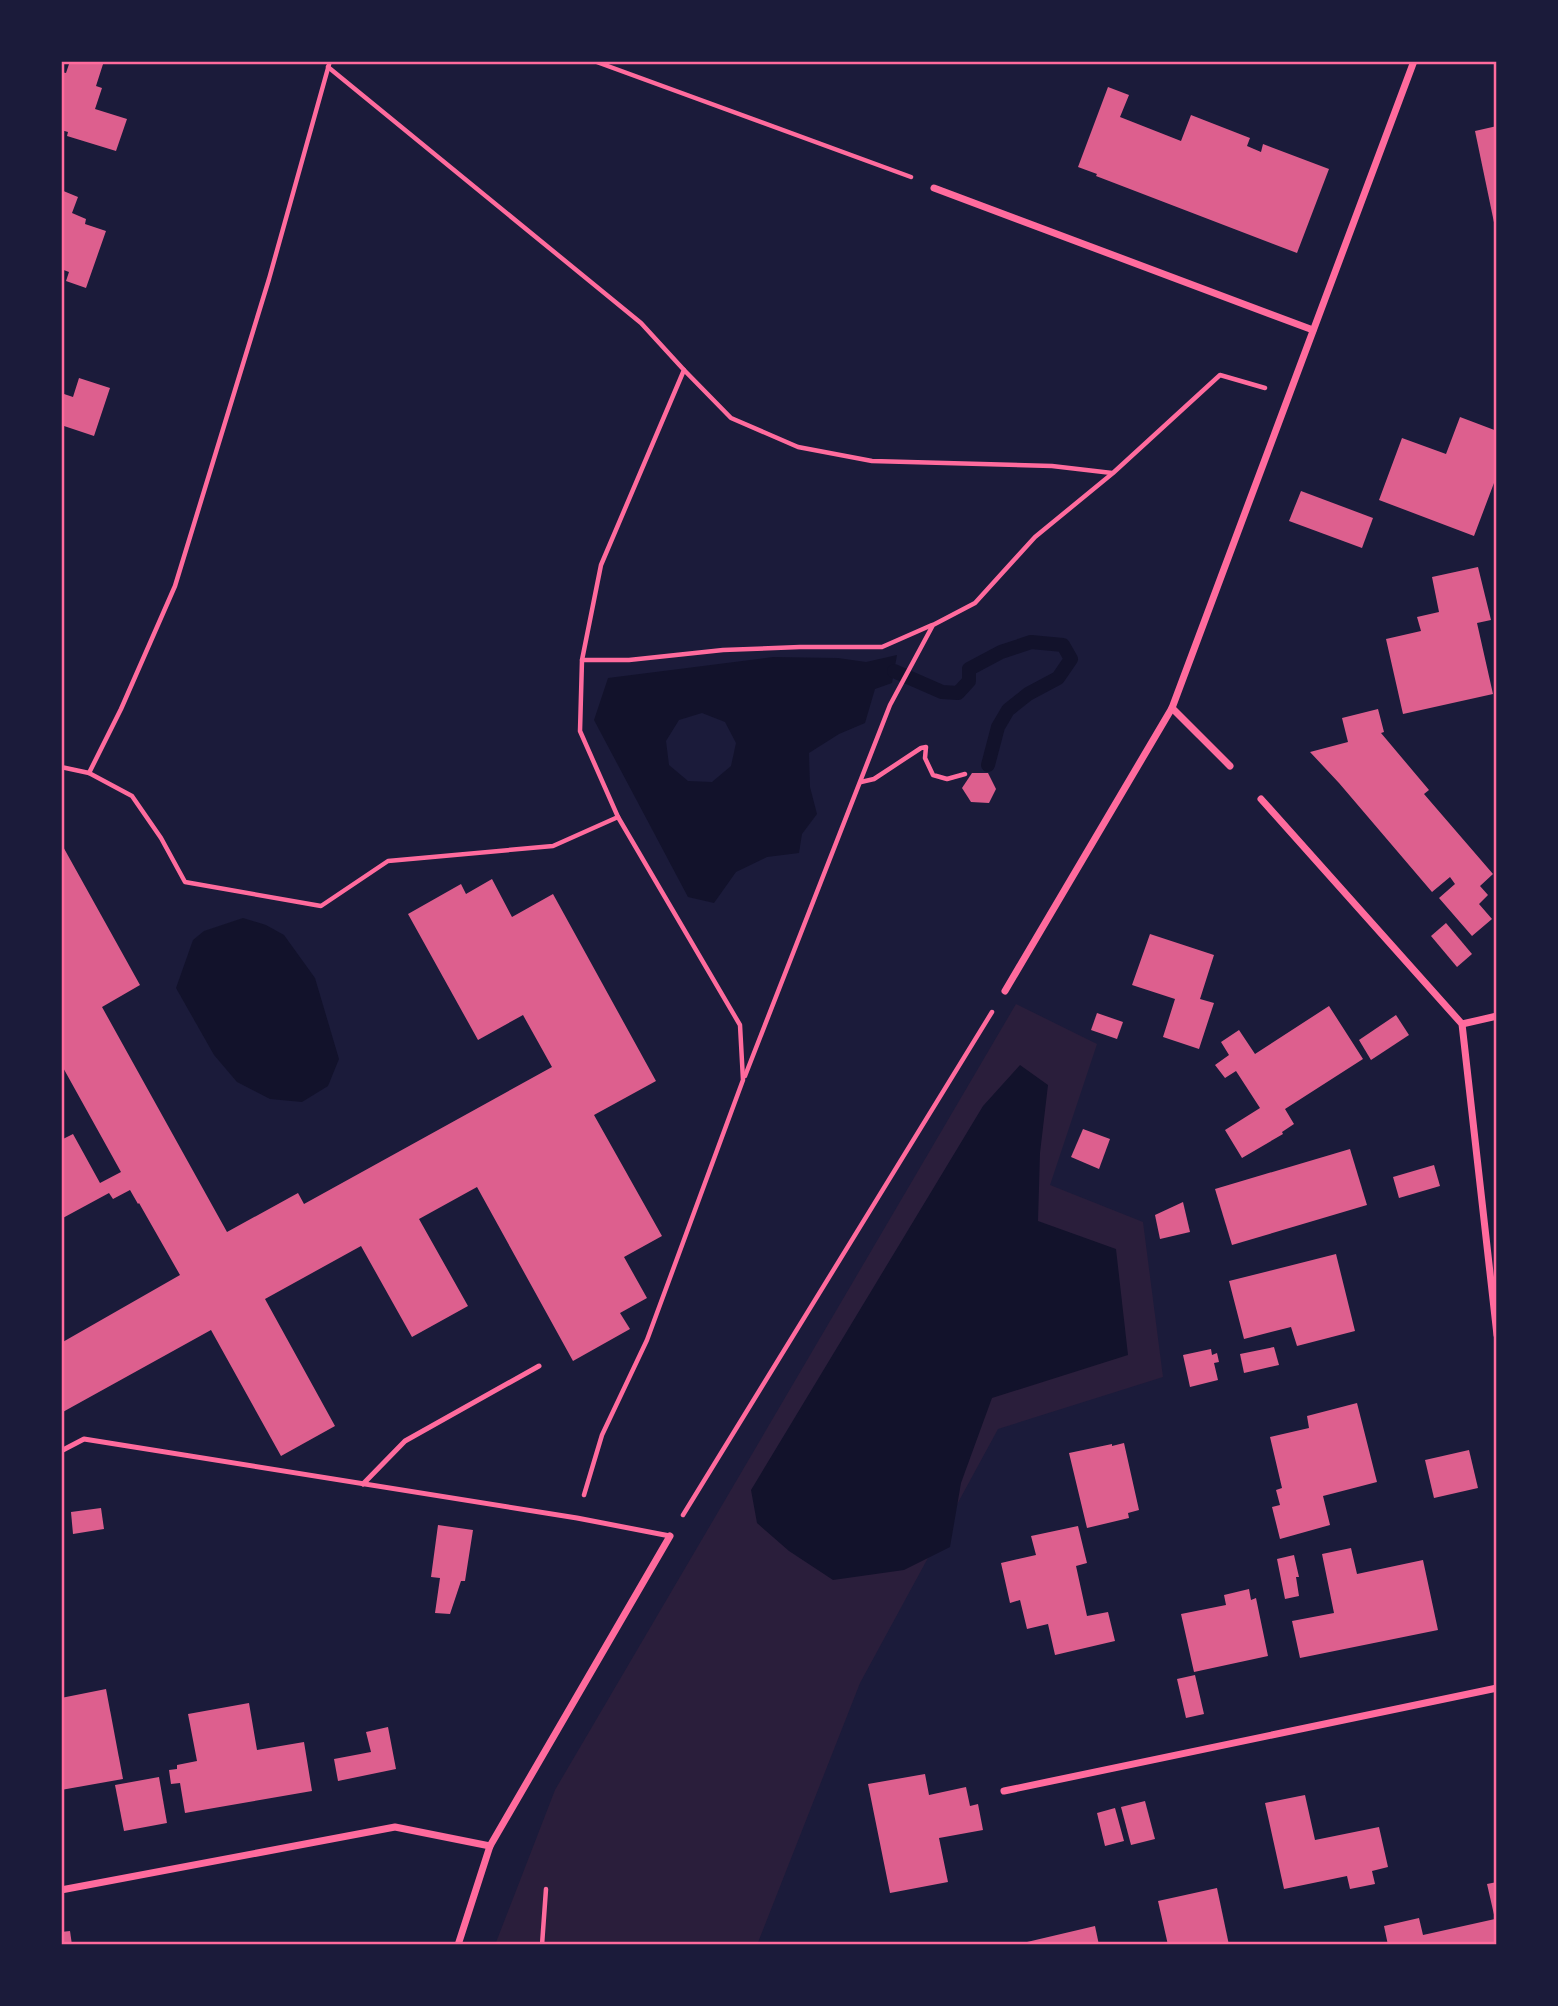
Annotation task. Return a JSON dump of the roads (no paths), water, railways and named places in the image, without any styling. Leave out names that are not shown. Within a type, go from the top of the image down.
[{"type":"street","points":[[1005,991],[1172,708],[1414,61]]},
{"type":"street","points":[[934,188],[1313,330]]},
{"type":"street","points":[[1172,708],[1230,766]]},
{"type":"street","points":[[1261,799],[1462,1024],[1497,1335]]},
{"type":"street","points":[[1462,1024],[1497,1016]]},
{"type":"street","points":[[458,1945],[490,1846],[670,1536]]},
{"type":"street","points":[[1004,1791],[1497,1688]]},
{"type":"street","points":[[61,1890],[394,1827],[490,1846]]},
{"type":"lane","points":[[363,1484],[405,1441],[539,1366]]},
{"type":"lane","points":[[61,1451],[84,1439],[577,1518],[670,1536]]},
{"type":"waterway","points":[[894,671],[942,692],[958,693],[969,681],[969,669],[1001,652],[1031,642],[1063,645],[1071,659],[1058,678],[1028,694],[1008,710],[998,727],[988,765]]}]
